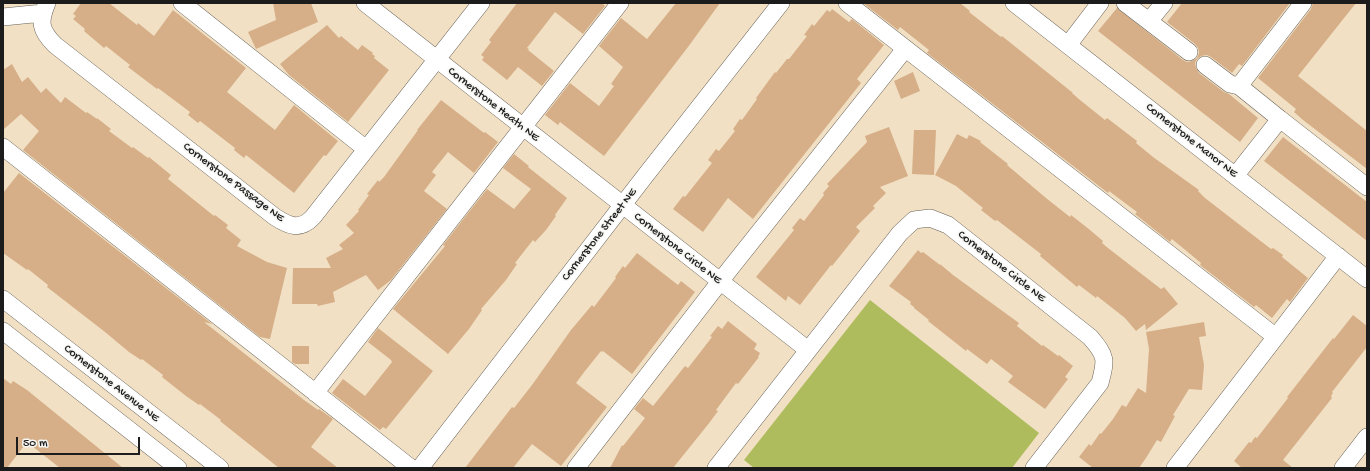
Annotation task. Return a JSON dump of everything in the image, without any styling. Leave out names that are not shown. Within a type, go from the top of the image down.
[{"type":"street","name":"Cornerstone Heath NE","points":[[364,3],[622,206]]},
{"type":"street","name":"Cornerstone Passage NE","points":[[45,8],[42,24],[46,36],[54,45],[275,217],[286,224],[297,226],[307,223],[480,3]]},
{"type":"street","points":[[315,393],[620,3]]},
{"type":"street","name":"Cornerstone Street NE","points":[[420,468],[781,3]]},
{"type":"street","points":[[847,3],[1276,337]]},
{"type":"street","name":"Cornerstone Manor NE","points":[[1014,3],[1367,279]]},
{"type":"street","points":[[1068,45],[1100,3]]},
{"type":"street","points":[[1126,3],[1189,52]]},
{"type":"street","points":[[1149,21],[1164,3]]},
{"type":"street","points":[[1239,86],[1303,3]]},
{"type":"street","points":[[187,4],[366,149]]},
{"type":"street","points":[[3,17],[45,8]]},
{"type":"street","points":[[576,468],[905,48]]},
{"type":"street","points":[[1205,65],[1230,84],[1239,86],[1367,187]]},
{"type":"street","points":[[1235,176],[1280,119]]},
{"type":"street","points":[[3,147],[411,468]]},
{"type":"street","name":"Cornerstone Circle NE","points":[[622,206],[808,350]]},
{"type":"street","name":"Cornerstone Circle NE","points":[[716,468],[900,233],[914,220],[930,218],[948,225],[1090,337],[1102,351],[1104,367],[1100,383],[1034,468]]},
{"type":"street","points":[[1175,468],[1338,256]]},
{"type":"street","name":"Cornerstone Avenue NE","points":[[3,299],[220,468]]},
{"type":"street","name":"Cornerstone Avenue NE","points":[[3,331],[178,468]]},
{"type":"street","points":[[1343,468],[1367,437]]},
{"type":"green space","points":[[870,300],[1039,433],[1012,468],[754,468],[744,460]]},
{"type":"building","points":[[81,3],[109,3],[154,36],[173,10],[246,68],[227,92],[275,130],[294,105],[338,141],[326,156],[324,155],[294,193],[246,155],[244,158],[234,150],[235,148],[200,121],[198,123],[188,115],[190,112],[128,67],[130,65],[106,46],[104,48],[84,31],[85,29],[73,19],[76,16],[73,14]]},
{"type":"building","points":[[273,3],[311,3],[318,22],[256,49],[248,32],[276,20]]},
{"type":"building","points":[[517,3],[602,3],[605,6],[583,34],[555,12],[527,48],[554,71],[542,86],[518,67],[507,80],[482,60],[484,57],[481,55],[491,42],[489,40]]},
{"type":"building","points":[[676,3],[720,3],[604,156],[560,122],[558,125],[545,115],[570,83],[599,106],[614,86],[611,84],[623,67],[599,46],[621,18],[647,39]]},
{"type":"building","points":[[863,3],[960,3],[970,11],[969,12],[1001,37],[1002,36],[1105,120],[1107,118],[1137,141],[1136,143],[1153,157],[1199,190],[1198,191],[1205,198],[1271,249],[1273,248],[1283,255],[1282,257],[1308,278],[1290,302],[1287,299],[1272,318],[1256,305],[1254,307],[1200,265],[1201,263],[1172,239],[1170,242],[1135,214],[1137,212],[1109,191],[1108,193],[927,53],[929,50],[900,27],[898,30]]},
{"type":"building","points":[[1182,3],[1290,3],[1242,66],[1239,64],[1232,73],[1207,55],[1201,56],[1195,63],[1199,73],[1224,92],[1229,94],[1258,118],[1240,142],[1098,31],[1117,8],[1183,60],[1187,62],[1192,61],[1197,58],[1199,53],[1198,48],[1167,22]]},
{"type":"building","points":[[1313,3],[1356,3],[1298,76],[1367,131],[1367,169],[1303,120],[1294,112],[1296,109],[1258,78],[1311,9]]},
{"type":"building","points":[[832,9],[849,22],[852,19],[884,45],[857,79],[861,83],[753,219],[728,198],[703,232],[673,209],[683,196],[685,197],[712,163],[708,160],[716,149],[719,151],[735,131],[733,129],[740,119],[742,120],[775,72],[776,73],[787,59],[789,59],[807,36],[804,35],[812,24],[814,26],[827,10],[830,12]]},
{"type":"building","points":[[327,25],[339,38],[341,36],[358,50],[362,45],[373,53],[372,54],[375,56],[374,58],[389,70],[348,122],[289,75],[280,64]]},
{"type":"building","points":[[12,64],[22,82],[28,77],[41,93],[46,88],[61,103],[65,97],[86,113],[87,112],[97,118],[111,129],[109,131],[132,148],[133,147],[148,158],[149,157],[171,175],[168,179],[214,216],[215,215],[228,225],[226,228],[241,240],[237,246],[267,262],[287,268],[270,339],[260,337],[23,150],[39,131],[21,114],[3,130],[3,70]]},
{"type":"building","points":[[913,72],[920,91],[901,99],[894,81]]},
{"type":"building","points":[[441,100],[498,142],[474,173],[448,152],[432,172],[436,175],[424,191],[447,209],[391,280],[378,290],[366,275],[333,292],[335,302],[318,306],[317,304],[292,304],[293,268],[331,268],[326,258],[343,249],[339,245],[354,233],[346,225],[359,211],[358,210],[369,195],[367,194],[378,180],[379,182],[384,177],[417,130]]},
{"type":"building","points":[[889,127],[908,176],[880,187],[886,193],[873,206],[875,208],[856,227],[860,231],[800,305],[788,296],[786,301],[756,277],[794,230],[792,228],[800,218],[804,221],[824,195],[823,193],[829,186],[827,184],[867,142],[865,136]]},
{"type":"building","points":[[914,130],[936,130],[934,175],[912,174]]},
{"type":"building","points":[[957,134],[967,139],[969,135],[981,141],[980,142],[1008,164],[1007,165],[1046,198],[1070,217],[1071,215],[1090,230],[1103,241],[1102,243],[1108,248],[1161,289],[1164,287],[1178,304],[1146,330],[1145,324],[1136,331],[1125,318],[1097,296],[1096,298],[1079,285],[1077,287],[1040,256],[1041,254],[997,220],[995,221],[981,210],[983,208],[956,186],[935,175]]},
{"type":"building","points":[[1283,137],[1367,202],[1367,241],[1264,161]]},
{"type":"building","points":[[514,154],[567,198],[546,230],[535,242],[533,240],[515,263],[517,264],[506,280],[481,309],[482,310],[469,329],[448,354],[393,309],[445,246],[443,245],[487,189],[514,209],[531,189],[503,168]]},
{"type":"building","points":[[19,173],[212,324],[204,322],[304,400],[333,419],[311,447],[338,468],[279,468],[220,421],[221,420],[200,404],[199,405],[186,396],[162,377],[163,375],[142,359],[141,360],[129,352],[47,287],[48,285],[28,269],[27,270],[3,253],[3,193]]},
{"type":"building","points":[[918,250],[940,264],[1019,323],[1017,326],[1042,346],[1043,345],[1058,356],[1059,355],[1073,366],[1065,377],[1068,379],[1045,409],[1008,382],[1013,376],[991,359],[987,364],[967,349],[966,351],[928,321],[929,320],[910,304],[911,302],[889,286]]},
{"type":"building","points":[[637,253],[678,285],[681,281],[695,292],[632,374],[603,351],[601,351],[585,371],[576,383],[607,407],[561,466],[532,444],[513,468],[465,468],[512,407],[514,408],[532,385],[571,330],[592,305],[594,307],[616,278],[615,277],[623,266],[625,268]]},
{"type":"building","points":[[1353,315],[1367,326],[1367,347],[1332,392],[1332,398],[1283,460],[1293,468],[1242,468],[1234,461],[1249,442],[1251,443],[1255,437],[1257,438],[1333,338],[1334,339]]},
{"type":"building","points":[[728,321],[757,344],[754,349],[760,353],[759,357],[738,384],[736,383],[716,410],[718,411],[710,422],[673,468],[610,468],[622,445],[623,446],[645,418],[634,409],[643,398],[653,406],[685,366],[688,368],[712,337],[710,336],[718,326],[722,329]]},
{"type":"building","points":[[1204,322],[1206,336],[1199,337],[1204,365],[1202,390],[1189,389],[1173,415],[1175,416],[1161,442],[1157,440],[1139,468],[1093,468],[1079,457],[1089,444],[1091,446],[1100,433],[1101,434],[1122,405],[1126,407],[1138,388],[1146,393],[1149,349],[1146,332]]},
{"type":"building","points":[[378,328],[433,371],[386,429],[383,427],[380,430],[332,393],[343,379],[365,396],[392,362],[368,342]]},
{"type":"building","points":[[292,346],[309,346],[309,364],[295,364],[292,362]]},
{"type":"building","points":[[3,378],[11,384],[13,381],[27,390],[123,468],[60,468],[27,442],[7,468],[3,468]]}]
